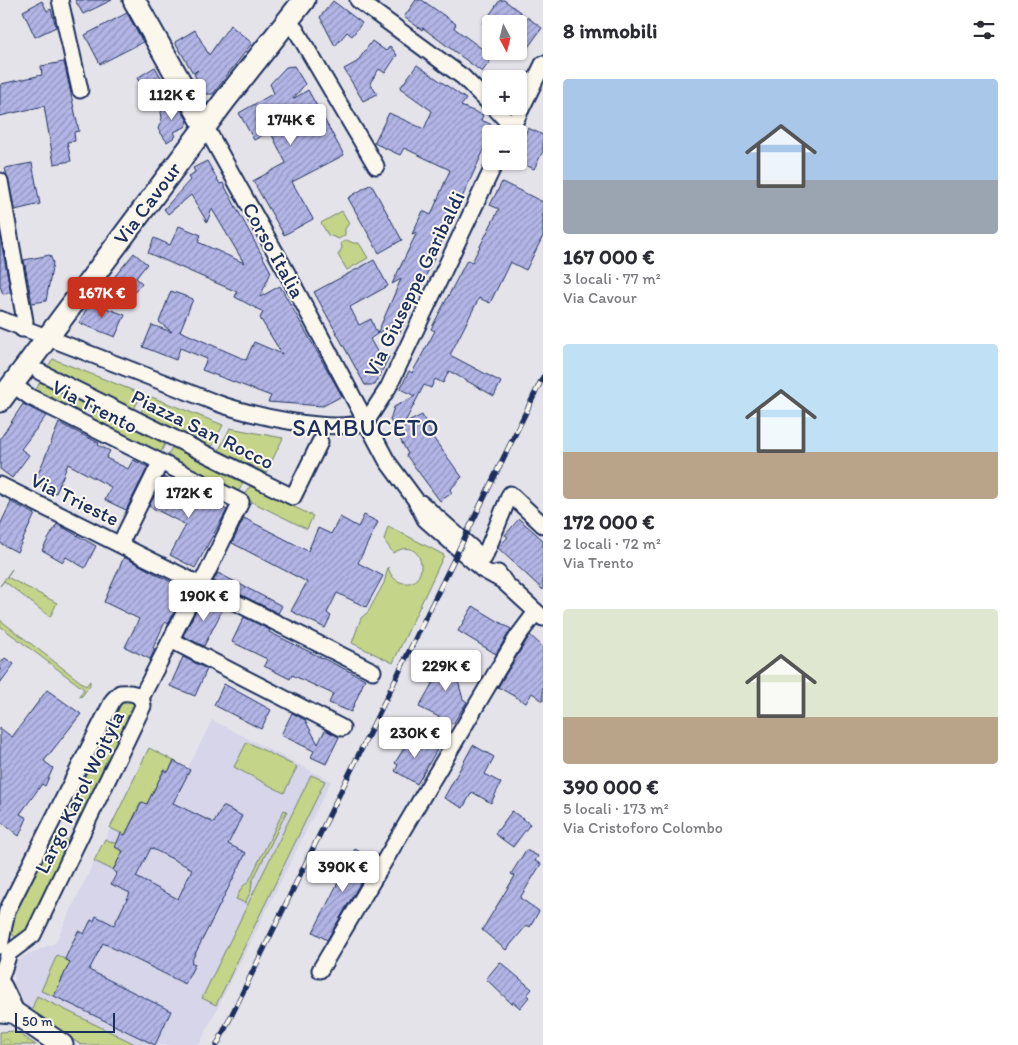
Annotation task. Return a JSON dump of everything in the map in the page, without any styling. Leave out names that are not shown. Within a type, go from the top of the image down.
[{"type":"street","points":[[60,0],[80,90]]},
{"type":"street","name":"Corso Italia","points":[[134,0],[292,281],[387,461],[416,499],[484,558],[503,581],[540,615]]},
{"type":"street","name":"Via Cavour","points":[[0,402],[205,126],[304,0]]},
{"type":"street","points":[[358,0],[463,77],[482,95]]},
{"type":"street","points":[[287,21],[296,30],[376,166]]},
{"type":"street","points":[[512,125],[543,64]]},
{"type":"street","name":"Via Giuseppe Garibaldi","points":[[366,422],[388,388],[492,170]]},
{"type":"street","points":[[0,181],[25,321],[22,329]]},
{"type":"street","points":[[0,320],[214,402],[248,413],[280,419],[352,427],[366,422]]},
{"type":"street","name":"Piazza San Rocco","points":[[40,372],[293,496],[320,442]]},
{"type":"street","name":"Via Trento","points":[[12,384],[30,397],[241,502],[200,584]]},
{"type":"street","points":[[120,544],[160,463]]},
{"type":"street","name":"Via Trieste","points":[[0,485],[373,671]]},
{"type":"street","points":[[484,558],[510,494],[543,525]]},
{"type":"street","name":"Corso Italia","points":[[416,499],[425,519],[483,570],[503,581]]},
{"type":"street","points":[[141,698],[200,584]]},
{"type":"street","points":[[320,970],[518,636],[540,615]]},
{"type":"street","points":[[171,640],[342,728]]},
{"type":"street","name":"Largo Karol Wojtyla","points":[[0,946],[5,931],[3,925],[8,911],[113,700],[116,695],[125,692],[135,694],[141,698],[143,706],[133,729],[33,935],[8,953],[0,982]]},
{"type":"street","points":[[5,931],[11,939],[21,942]]},
{"type":"street","points":[[0,982],[6,1011],[62,1045]]},
{"type":"shaded area","points":[[212,720],[331,781],[199,1045],[79,1045],[18,1001],[14,989],[14,964],[24,956],[55,943],[149,748],[188,768]]},
{"type":"green space","points":[[342,211],[349,223],[345,229],[345,235],[339,239],[328,235],[321,223]]},
{"type":"green space","points":[[347,240],[359,243],[368,258],[347,270],[338,255],[342,248],[341,243]]},
{"type":"green space","points":[[53,359],[142,394],[134,409],[48,366]]},
{"type":"green space","points":[[40,382],[87,406],[82,418],[34,394]]},
{"type":"green space","points":[[149,396],[223,425],[212,447],[141,412]]},
{"type":"green space","points":[[94,409],[165,444],[159,456],[88,421]]},
{"type":"green space","points":[[230,428],[283,438],[266,473],[219,450]]},
{"type":"green space","points":[[172,447],[243,483],[237,494],[166,459]]},
{"type":"green space","points":[[250,486],[313,516],[307,529],[244,498]]},
{"type":"green space","points":[[388,526],[444,555],[393,663],[352,643],[361,618],[368,612],[384,583],[388,567],[392,576],[400,582],[410,583],[417,579],[420,572],[421,563],[413,550],[404,549],[393,553],[384,540]]},
{"type":"green space","points":[[12,569],[7,577],[57,603],[50,617],[4,581],[0,586]]},
{"type":"green space","points":[[0,620],[86,686],[90,681],[90,685],[82,696],[79,697],[84,689],[0,626]]},
{"type":"green space","points":[[126,699],[136,704],[82,820],[66,809],[119,702]]},
{"type":"green space","points":[[247,742],[297,767],[284,793],[234,767]]},
{"type":"green space","points":[[149,748],[174,761],[168,772],[164,770],[147,804],[141,802],[125,835],[110,828]]},
{"type":"green space","points":[[311,775],[325,781],[216,1005],[202,998]]},
{"type":"green space","points":[[284,810],[287,811],[252,882],[251,891],[245,903],[236,899],[242,887],[249,881]]},
{"type":"green space","points":[[55,832],[71,843],[26,934],[15,937],[9,930],[10,922]]},
{"type":"green space","points":[[105,839],[116,844],[115,847],[123,851],[113,870],[94,861]]},
{"type":"green space","points":[[57,955],[70,962],[54,996],[41,991]]},
{"type":"green space","points":[[37,996],[137,1045],[81,1045],[31,1011]]},
{"type":"green space","points":[[15,1031],[36,1045],[0,1045],[0,1032]]},
{"type":"building","points":[[75,0],[112,0],[83,14]]},
{"type":"building","points":[[416,0],[422,0],[456,24],[454,28],[482,49],[482,60],[491,60],[482,72],[423,28],[422,30],[404,17]]},
{"type":"building","points":[[500,0],[504,0],[524,15],[489,15]]},
{"type":"building","points":[[42,1],[47,11],[51,9],[56,27],[35,37],[23,11]]},
{"type":"building","points":[[333,1],[362,23],[352,36],[347,32],[335,46],[320,17]]},
{"type":"building","points":[[127,13],[143,42],[100,64],[85,35]]},
{"type":"building","points":[[528,18],[542,28],[528,47]]},
{"type":"building","points":[[230,25],[252,43],[213,94],[205,94],[194,74],[198,70],[193,73],[175,42],[195,30],[209,55]]},
{"type":"building","points":[[372,41],[386,51],[390,46],[397,55],[385,73],[379,69],[370,83],[377,94],[363,101],[344,69],[357,62]]},
{"type":"building","points":[[64,62],[79,131],[74,132],[75,141],[67,142],[71,161],[54,164],[44,106],[0,116],[0,88],[1,84],[42,75],[41,66]]},
{"type":"building","points":[[417,65],[466,99],[461,106],[483,115],[481,120],[493,125],[482,125],[482,154],[400,332],[388,327],[377,334],[401,279],[392,284],[417,232],[412,234],[423,211],[431,215],[450,170],[404,148],[400,155],[374,143],[389,113],[424,129],[432,111],[400,88]]},
{"type":"building","points":[[294,66],[305,84],[293,99],[308,90],[344,155],[292,182],[313,219],[284,235],[253,181],[286,163],[270,131],[254,140],[239,113],[274,93],[270,84],[286,67]]},
{"type":"building","points":[[155,67],[167,88],[149,98],[137,78]]},
{"type":"building","points":[[173,98],[188,121],[185,127],[174,132],[176,136],[167,142],[158,129],[162,118],[161,112]]},
{"type":"building","points":[[528,128],[543,135],[543,151],[534,169],[527,166]]},
{"type":"building","points":[[207,161],[220,184],[223,183],[271,272],[260,297],[280,286],[342,396],[323,406],[268,402],[271,396],[202,370],[207,359],[180,348],[176,360],[143,347],[152,325],[172,332],[159,322],[171,291],[193,299],[180,331],[246,360],[254,342],[282,354],[260,318],[263,312],[235,297],[237,292],[148,253],[154,238],[170,245],[179,226],[201,235],[198,242],[244,263],[212,209],[207,222],[191,195],[168,214],[164,209],[190,180],[188,177],[195,172],[193,168]]},
{"type":"building","points":[[32,163],[40,204],[15,210],[5,168]]},
{"type":"building","points":[[502,182],[543,202],[543,236],[526,270],[510,262],[490,303],[479,298],[450,355],[501,382],[494,396],[449,371],[443,383],[435,379],[431,388],[424,385],[404,424],[422,415],[434,439],[462,477],[450,490],[452,493],[440,501],[406,455],[408,454],[390,420],[394,407],[415,396],[400,389],[409,371],[412,373],[435,331],[431,329],[467,260],[472,262],[499,209],[490,205]]},
{"type":"building","points":[[371,184],[402,240],[379,253],[348,198]]},
{"type":"building","points":[[0,236],[11,293],[3,294],[0,286]]},
{"type":"building","points":[[134,253],[147,264],[136,278],[142,283],[129,299],[111,281]]},
{"type":"building","points":[[50,255],[53,263],[46,301],[32,303],[24,260]]},
{"type":"building","points":[[374,260],[388,286],[350,307],[359,325],[371,319],[377,334],[370,339],[379,355],[389,357],[375,385],[365,385],[314,292]]},
{"type":"building","points":[[90,302],[125,315],[115,337],[79,323]]},
{"type":"building","points":[[23,404],[46,416],[21,449],[29,455],[12,478],[0,469],[0,439]]},
{"type":"building","points":[[59,423],[99,443],[98,445],[110,451],[106,458],[128,469],[133,460],[148,467],[126,510],[105,500],[111,487],[68,464],[56,493],[34,484]]},
{"type":"building","points":[[164,477],[227,510],[195,568],[170,555],[186,525],[149,506]]},
{"type":"building","points":[[11,502],[35,514],[17,552],[0,543],[0,525]]},
{"type":"building","points":[[364,515],[378,522],[358,563],[383,576],[366,607],[337,593],[327,613],[331,616],[325,628],[291,611],[307,582],[232,543],[244,518],[308,551],[318,528],[331,534],[340,517],[358,527]]},
{"type":"building","points":[[519,519],[543,540],[543,590],[498,548],[508,537],[505,535]]},
{"type":"building","points":[[57,524],[96,546],[85,568],[66,557],[63,562],[42,550]]},
{"type":"building","points":[[124,557],[186,590],[168,624],[165,622],[150,659],[125,647],[139,619],[104,602]]},
{"type":"building","points":[[218,573],[282,606],[278,613],[213,581]]},
{"type":"building","points":[[203,597],[224,607],[204,646],[183,636]]},
{"type":"building","points":[[473,606],[511,629],[496,654],[458,631]]},
{"type":"building","points":[[244,617],[270,630],[269,632],[365,679],[351,712],[329,703],[333,694],[292,675],[290,679],[264,666],[267,659],[232,642]]},
{"type":"building","points":[[530,635],[543,647],[543,701],[532,693],[526,703],[498,687]]},
{"type":"building","points":[[448,655],[467,666],[458,681],[463,699],[467,702],[453,724],[419,707]]},
{"type":"building","points":[[183,657],[207,669],[195,696],[170,686]]},
{"type":"building","points":[[5,658],[14,664],[0,683],[0,664]]},
{"type":"building","points":[[224,684],[271,710],[261,729],[214,705]]},
{"type":"building","points":[[47,690],[81,714],[44,761],[53,768],[45,786],[42,784],[20,814],[27,818],[19,836],[0,821],[0,728],[12,737]]},
{"type":"building","points":[[292,713],[305,720],[318,744],[325,730],[339,737],[326,764],[311,757],[314,751],[281,735]]},
{"type":"building","points":[[417,736],[438,748],[417,784],[395,771],[398,765],[395,763],[409,740],[413,743]]},
{"type":"building","points":[[473,745],[494,757],[485,774],[501,783],[491,803],[472,792],[463,808],[444,798]]},
{"type":"building","points":[[174,761],[190,770],[173,803],[214,823],[223,806],[242,816],[228,844],[246,853],[191,962],[195,964],[185,984],[103,943],[89,970],[171,1011],[155,1045],[54,996],[70,962],[65,959],[78,931],[84,934],[91,920],[94,921],[96,916],[114,925],[130,893],[111,884],[117,873],[113,870],[123,851],[115,847],[121,833],[125,835],[142,802],[147,804],[164,770],[168,772]],"holes":[[[151,848],[192,869],[178,899],[136,877]]]},
{"type":"building","points":[[512,811],[530,824],[513,847],[495,834]]},
{"type":"building","points":[[355,849],[374,860],[327,940],[313,932]]},
{"type":"building","points":[[526,850],[538,856],[535,861],[541,864],[520,898],[539,911],[530,927],[527,925],[506,950],[482,930],[515,876],[511,874]]},
{"type":"building","points":[[500,962],[532,989],[527,995],[529,997],[520,1008],[513,1002],[512,1004],[486,979]]},
{"type":"railway","points":[[217,1045],[543,377]]},
{"type":"district","name":"SAMBUCETO","points":[[366,427]]}]
